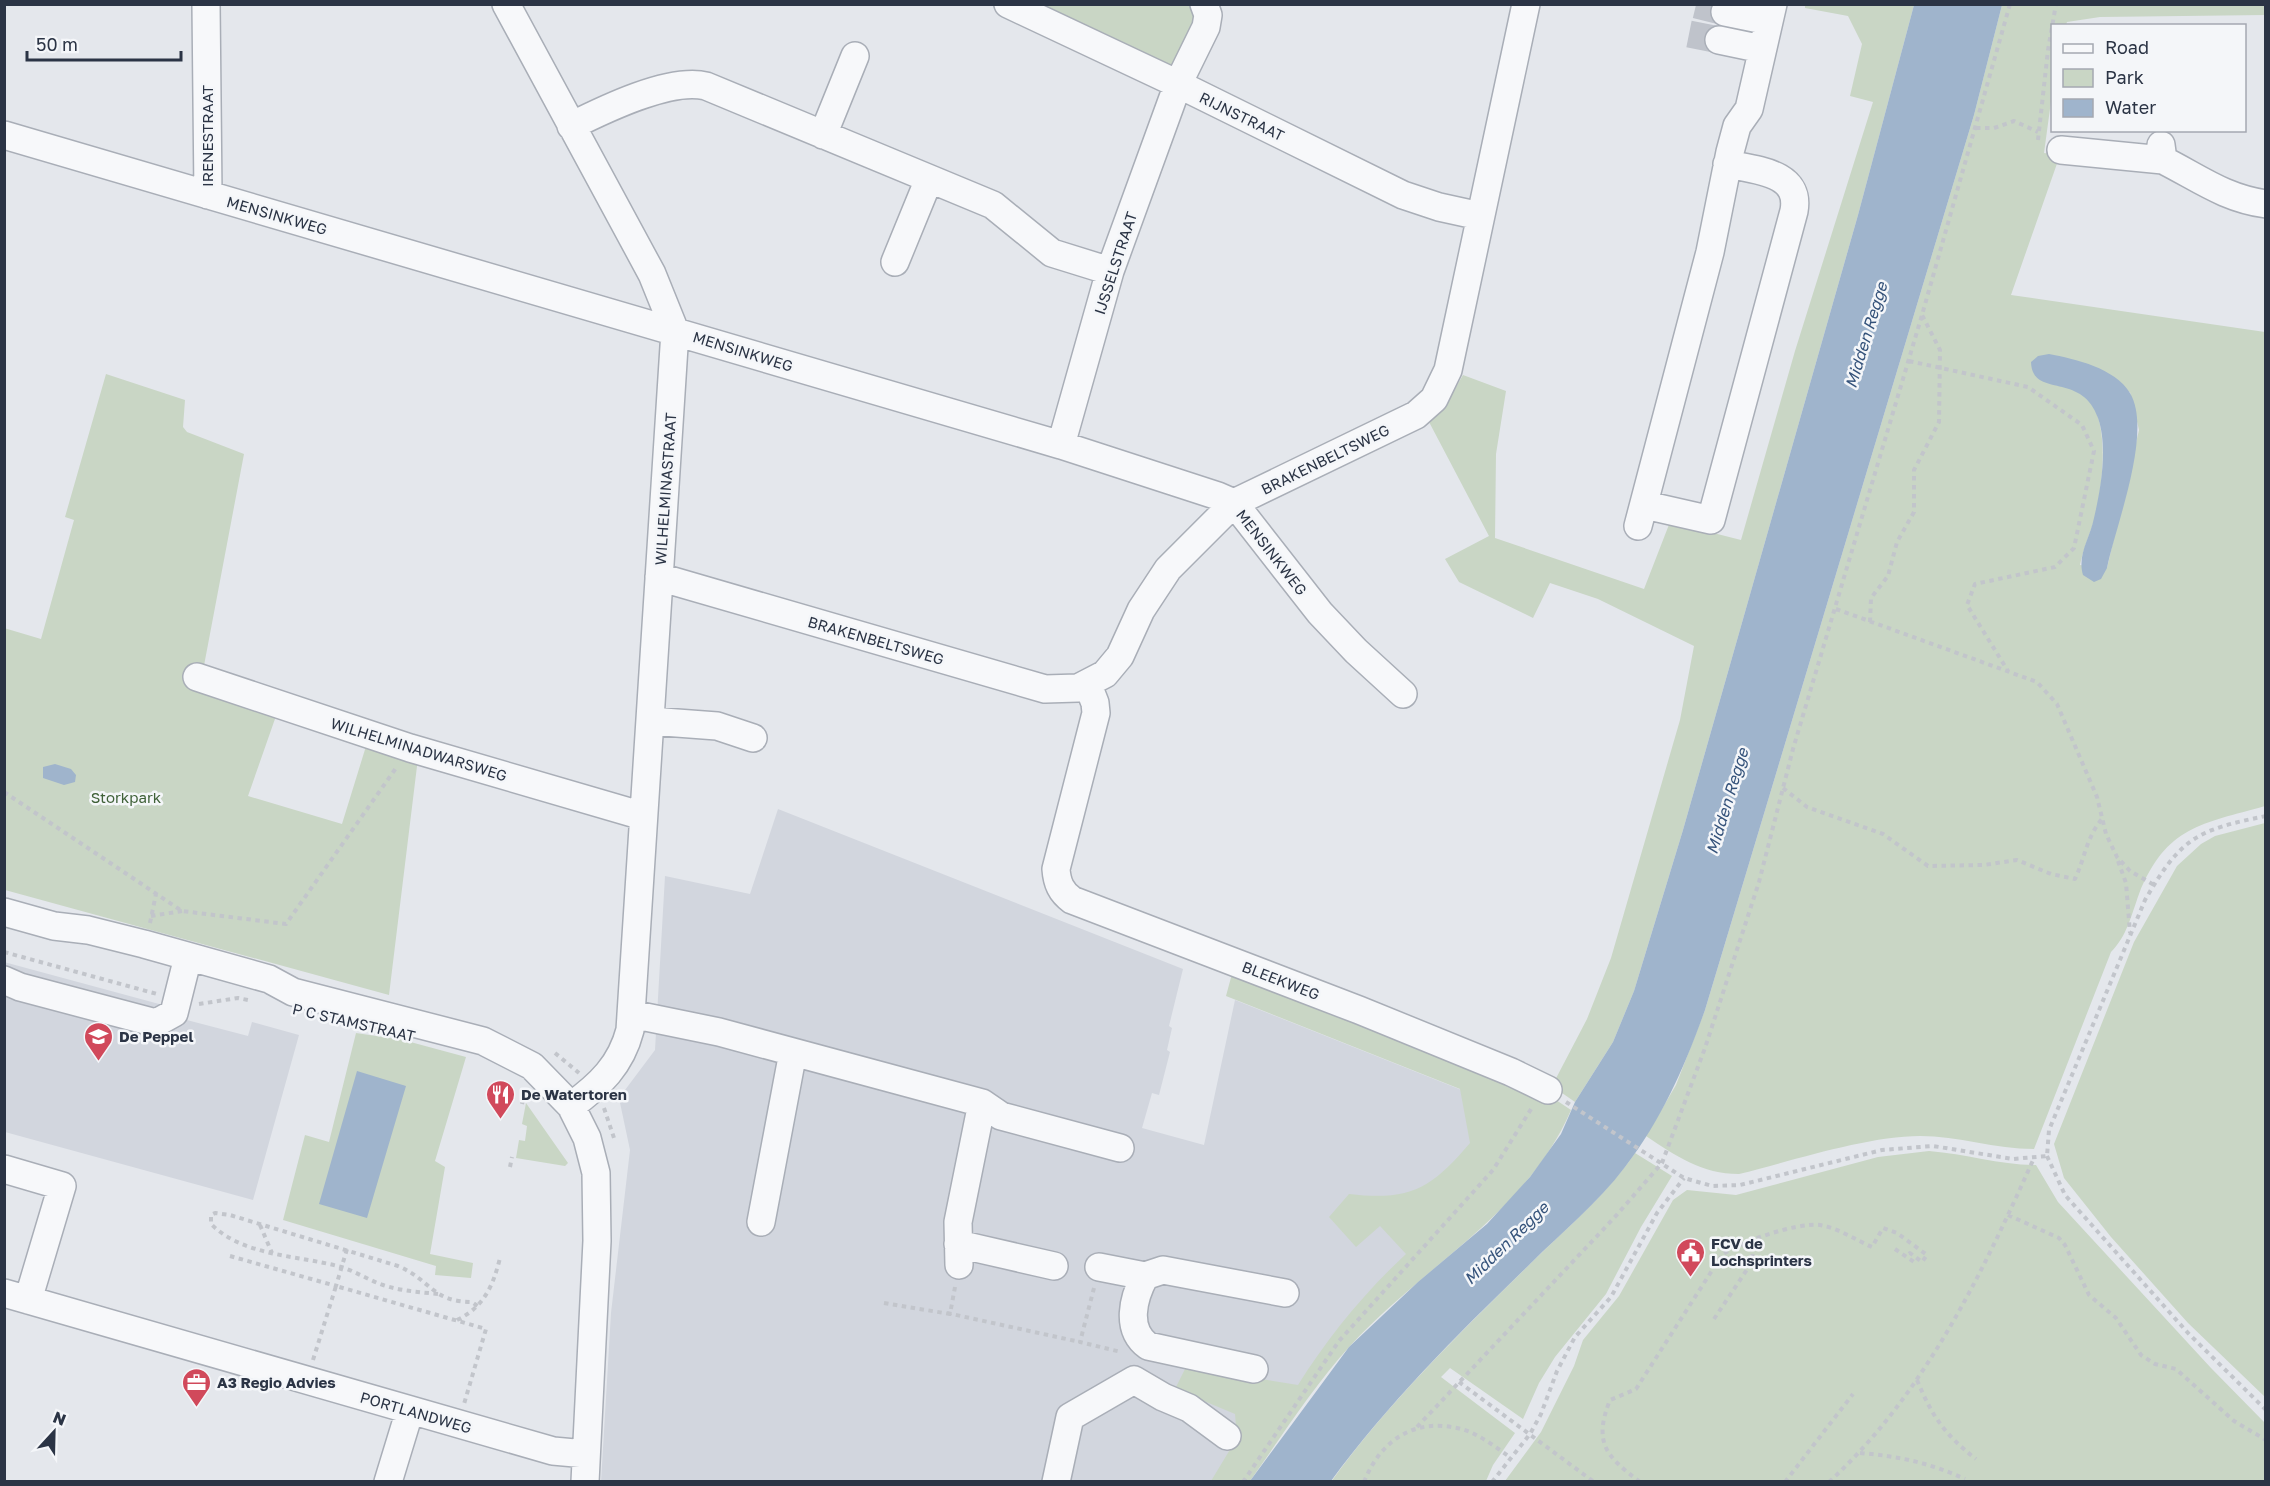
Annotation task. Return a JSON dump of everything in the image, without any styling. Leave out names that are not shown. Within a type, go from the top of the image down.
[{"type":"street","name":"IRENESTRAAT","points":[[206,4],[208,195]]},
{"type":"street","name":"WILHELMINASTRAAT","points":[[506,4],[652,274],[675,331],[628,1037],[621,1058],[593,1090],[571,1106]]},
{"type":"street","name":"RIJNSTRAAT","points":[[1008,4],[1178,84],[1403,195],[1439,207],[1480,216]]},
{"type":"street","name":"IJSSELSTRAAT","points":[[1061,446],[1110,271],[1178,84],[1206,27],[1210,6]]},
{"type":"street","name":"BRAKENBELTSWEG","points":[[659,577],[1045,688],[1068,690],[1088,685],[1105,674],[1120,656],[1141,610],[1168,569],[1234,503],[1416,415],[1430,404],[1444,384],[1480,216],[1520,6]]},
{"type":"street","points":[[1722,26],[1767,28],[1749,108],[1737,126],[1727,164],[1710,252],[1642,515],[1711,520],[1794,211],[1794,192],[1786,181],[1727,164]]},
{"type":"street","points":[[823,135],[855,56]]},
{"type":"street","points":[[571,126],[632,98],[692,84],[706,86],[998,208],[1052,253],[1110,271]]},
{"type":"street","name":"MENSINKWEG","points":[[4,135],[1061,446],[1181,483],[1234,503],[1320,613],[1356,651],[1403,694]]},
{"type":"street","points":[[2061,150],[2162,152],[2219,192],[2244,201],[2265,204]]},
{"type":"street","points":[[895,262],[929,179]]},
{"type":"street","name":"WILHELMINADWARSWEG","points":[[197,677],[410,748],[643,816]]},
{"type":"street","name":"BLEEKWEG","points":[[1088,685],[1096,713],[1056,869],[1059,887],[1064,894],[1072,900],[1359,1011],[1545,1088]]},
{"type":"street","points":[[650,721],[717,726],[753,738]]},
{"type":"street","name":"P C STAMSTRAAT","points":[[4,912],[54,926],[88,930],[183,977],[269,979],[293,992],[483,1041],[532,1066],[571,1106],[587,1138],[596,1173],[597,1241],[585,1482]]},
{"type":"street","points":[[4,980],[20,987],[156,1023],[174,1013],[183,977]]},
{"type":"street","points":[[631,1014],[719,1032],[982,1102],[1001,1116],[1120,1148]]},
{"type":"street","points":[[761,1222],[793,1052]]},
{"type":"street","points":[[982,1102],[958,1222],[959,1254],[1054,1266]]},
{"type":"street","points":[[4,1169],[62,1186],[16,1296]]},
{"type":"street","points":[[1099,1267],[1145,1276],[1163,1270],[1285,1293]]},
{"type":"street","points":[[1145,1276],[1138,1288],[1133,1309],[1134,1328],[1139,1339],[1148,1346],[1254,1369]]},
{"type":"street","name":"PORTLANDWEG","points":[[16,1296],[458,1425],[553,1451],[586,1454]]},
{"type":"street","points":[[1056,1482],[1070,1417],[1134,1380],[1162,1398],[1189,1408],[1227,1436]]},
{"type":"street","points":[[388,1482],[410,1410]]},
{"type":"path","points":[[1365,1482],[1369,1470],[1386,1448],[1405,1432],[1417,1426],[1614,1218],[1660,1162],[1705,1048],[1759,882],[1783,788],[1909,362],[2010,4]]},
{"type":"path","points":[[2053,24],[2056,4]]},
{"type":"path","points":[[2051,33],[2038,142],[2042,147],[2061,150]]},
{"type":"path","points":[[1976,128],[1994,128],[2014,121],[2038,132]]},
{"type":"path","points":[[1870,622],[1871,598],[1888,576],[1897,542],[1914,512],[1914,470],[1939,422],[1940,350],[1922,315]]},
{"type":"path","points":[[1909,362],[2028,387],[2082,425],[2094,451],[2074,548],[2055,567],[1975,584],[1966,605],[2008,671]]},
{"type":"path","points":[[1836,609],[2037,682],[2057,704],[2097,797],[2102,818],[2126,883],[2130,936]]},
{"type":"path","points":[[151,916],[182,911],[286,924],[410,748]]},
{"type":"path","points":[[1783,788],[1807,807],[1883,834],[1928,866],[1984,866],[2018,860],[2051,874],[2075,879],[2091,831],[2102,818]]},
{"type":"path","points":[[4,792],[182,911]]},
{"type":"path","points":[[2265,816],[2223,824],[2191,840],[2173,855],[2154,885],[2130,936],[2049,1130],[2047,1156],[2065,1195],[2181,1326],[2265,1410]]},
{"type":"path","points":[[2117,857],[2130,871],[2154,885]]},
{"type":"path","points":[[147,933],[156,894]]},
{"type":"path","points":[[4,952],[183,977],[201,1004],[238,998],[250,1000]]},
{"type":"path","points":[[522,1104],[523,1100],[531,1095],[526,1088]]},
{"type":"path","points":[[1243,1482],[1339,1341],[1492,1170],[1545,1088],[1684,1178],[1712,1186],[1740,1185],[1882,1150],[1905,1147],[1933,1146],[2013,1159],[2047,1156]]},
{"type":"path","points":[[510,1167],[512,1157]]},
{"type":"path","points":[[1829,1482],[1860,1453],[1916,1379],[1958,1313],[2008,1215],[2034,1157]]},
{"type":"path","points":[[1492,1482],[1530,1434],[1541,1414],[1557,1371],[1575,1337],[1611,1297],[1657,1213],[1684,1178]]},
{"type":"path","points":[[438,1294],[409,1270],[347,1249],[220,1213],[214,1213],[210,1219],[211,1224],[226,1236],[272,1253],[341,1267],[399,1290],[438,1294],[458,1302],[472,1302],[479,1307]]},
{"type":"path","points":[[2008,1215],[2059,1238],[2065,1245],[2090,1295],[2116,1318],[2147,1360],[2176,1369],[2234,1421],[2265,1440]]},
{"type":"path","points":[[260,1224],[272,1253]]},
{"type":"path","points":[[1640,1482],[1612,1459],[1603,1442],[1602,1420],[1610,1400],[1636,1389],[1715,1263],[1731,1248],[1783,1231],[1818,1225],[1872,1247],[1883,1228],[1897,1233],[1927,1255],[1922,1262],[1910,1253],[1906,1257]]},
{"type":"path","points":[[1714,1319],[1752,1262],[1754,1251],[1743,1245]]},
{"type":"path","points":[[311,1365],[347,1249]]},
{"type":"path","points":[[1895,1249],[1917,1264]]},
{"type":"path","points":[[947,1313],[950,1314],[959,1254]]},
{"type":"path","points":[[230,1256],[486,1329],[458,1425]]},
{"type":"path","points":[[457,1321],[479,1307],[497,1273],[500,1258]]},
{"type":"path","points":[[1080,1342],[1099,1267]]},
{"type":"path","points":[[884,1303],[947,1313],[1123,1353],[1148,1346]]},
{"type":"path","points":[[197,1404],[212,1353]]},
{"type":"path","points":[[1916,1379],[1928,1407],[1943,1431],[1976,1459]]},
{"type":"path","points":[[1459,1382],[1594,1482]]},
{"type":"path","points":[[1785,1482],[1853,1394]]},
{"type":"path","points":[[1417,1426],[1436,1425],[1461,1429],[1510,1457]]},
{"type":"path","points":[[1860,1453],[1896,1456],[1936,1466],[1965,1479]]},
{"type":"shaded area","points":[[778,809],[1183,969],[1169,1026],[1172,1028],[1167,1050],[1170,1052],[1159,1095],[1152,1093],[1142,1128],[1204,1145],[1235,1000],[1522,1114],[1238,1481],[601,1482],[611,1313],[630,1150],[619,1098],[655,1050],[665,876],[750,894]]},
{"type":"shaded area","points":[[4,962],[185,1011],[183,1019],[248,1036],[252,1022],[299,1035],[253,1200],[5,1132]]},
{"type":"green space","points":[[1037,5],[1194,5],[1198,12],[1177,63],[1169,66]]},
{"type":"green space","points":[[1805,5],[1914,5],[1858,215],[1683,830],[1634,991],[1613,1042],[1575,1102],[1552,1086],[1587,1019],[1611,958],[1680,720],[1694,646],[1598,599],[1550,583],[1533,618],[1459,582],[1445,559],[1489,536],[1428,420],[1452,394],[1463,375],[1506,391],[1496,454],[1495,538],[1644,589],[1670,522],[1741,540],[1795,351],[1873,102],[1850,96],[1862,44],[1848,16],[1805,8]]},
{"type":"green space","points":[[2002,5],[2265,5],[2265,15],[2100,17],[2067,22],[2066,24],[2051,24],[2051,101],[2044,153],[2060,155],[2011,295],[2265,332],[2265,806],[2188,831],[2161,854],[2139,894],[2125,932],[2111,952],[2034,1149],[1948,1138],[1899,1137],[1853,1145],[1739,1174],[1701,1167],[1679,1157],[1646,1136],[1676,1085],[1705,1010],[1974,115]],"holes":[[[2050,384],[2130,392],[2139,430],[2107,568],[2080,565],[2100,494],[2103,460],[2101,428],[2097,414],[2087,398],[2073,389]]]},
{"type":"green space","name":"Storkpark","points":[[106,374],[185,400],[183,427],[187,432],[244,454],[199,692],[276,716],[248,796],[342,824],[367,743],[418,758],[389,995],[5,890],[4,628],[41,639],[74,520],[65,517]]},
{"type":"green space","points":[[2266,823],[2265,1397],[2188,1323],[2111,1237],[2064,1178],[2054,1144],[2134,942],[2177,866],[2201,844],[2215,836]]},
{"type":"green space","points":[[1233,970],[1547,1094],[1571,1110],[1552,1146],[1528,1179],[1501,1209],[1379,1317],[1336,1362],[1250,1481],[1211,1481],[1237,1438],[1235,1414],[1175,1389],[1186,1367],[1298,1385],[1348,1316],[1406,1254],[1380,1226],[1356,1247],[1329,1217],[1349,1194],[1388,1195],[1418,1188],[1443,1171],[1470,1143],[1460,1089],[1226,996]]},
{"type":"green space","points":[[356,1033],[403,1040],[466,1057],[435,1161],[445,1167],[430,1254],[473,1263],[471,1278],[435,1275],[436,1266],[283,1220],[305,1135],[329,1142]]},
{"type":"green space","points":[[526,1103],[568,1163],[565,1166],[516,1158],[519,1140],[525,1141],[527,1126],[522,1124]]},
{"type":"green space","points":[[1929,1151],[2036,1165],[2058,1202],[2211,1368],[2265,1423],[2265,1481],[1505,1481],[1541,1432],[1574,1366],[1583,1340],[1619,1296],[1673,1200],[1687,1190],[1736,1195],[1878,1157]]},
{"type":"green space","points":[[1635,1153],[1672,1176],[1641,1227],[1606,1294],[1555,1357],[1539,1383],[1523,1419],[1450,1368],[1441,1377],[1515,1433],[1493,1465],[1486,1481],[1331,1482],[1399,1398],[1474,1320],[1597,1199]]},
{"type":"water","name":"Midden Regge","points":[[1914,5],[2002,5],[1974,115],[1705,1010],[1681,1072],[1650,1130],[1614,1180],[1592,1205],[1426,1368],[1377,1423],[1331,1481],[1250,1481],[1349,1347],[1418,1282],[1487,1224],[1530,1177],[1561,1134],[1575,1102],[1613,1042],[1634,991],[1683,830],[1858,215]]},
{"type":"water","points":[[2049,354],[2094,366],[2115,377],[2130,393],[2136,410],[2135,454],[2130,479],[2107,568],[2101,579],[2094,582],[2083,575],[2082,560],[2094,518],[2101,481],[2103,442],[2101,429],[2091,404],[2081,395],[2070,389],[2048,384],[2034,373],[2031,362],[2038,356]]},
{"type":"water","points":[[55,764],[71,769],[76,775],[75,782],[64,785],[43,778],[43,767]]},
{"type":"water","points":[[357,1071],[406,1086],[367,1218],[319,1204]]},
{"type":"tunnel","points":[[1696,5],[1725,12]]},
{"type":"tunnel","points":[[1689,34],[1719,40]]},
{"type":"place","name":"De Peppel","points":[[98,1062]]},
{"type":"place","name":"De Watertoren","points":[[500,1120]]},
{"type":"place","name":"FCV de Lochsprinters","points":[[1690,1278]]},
{"type":"place","name":"A3 Regio Advies","points":[[196,1408]]}]
